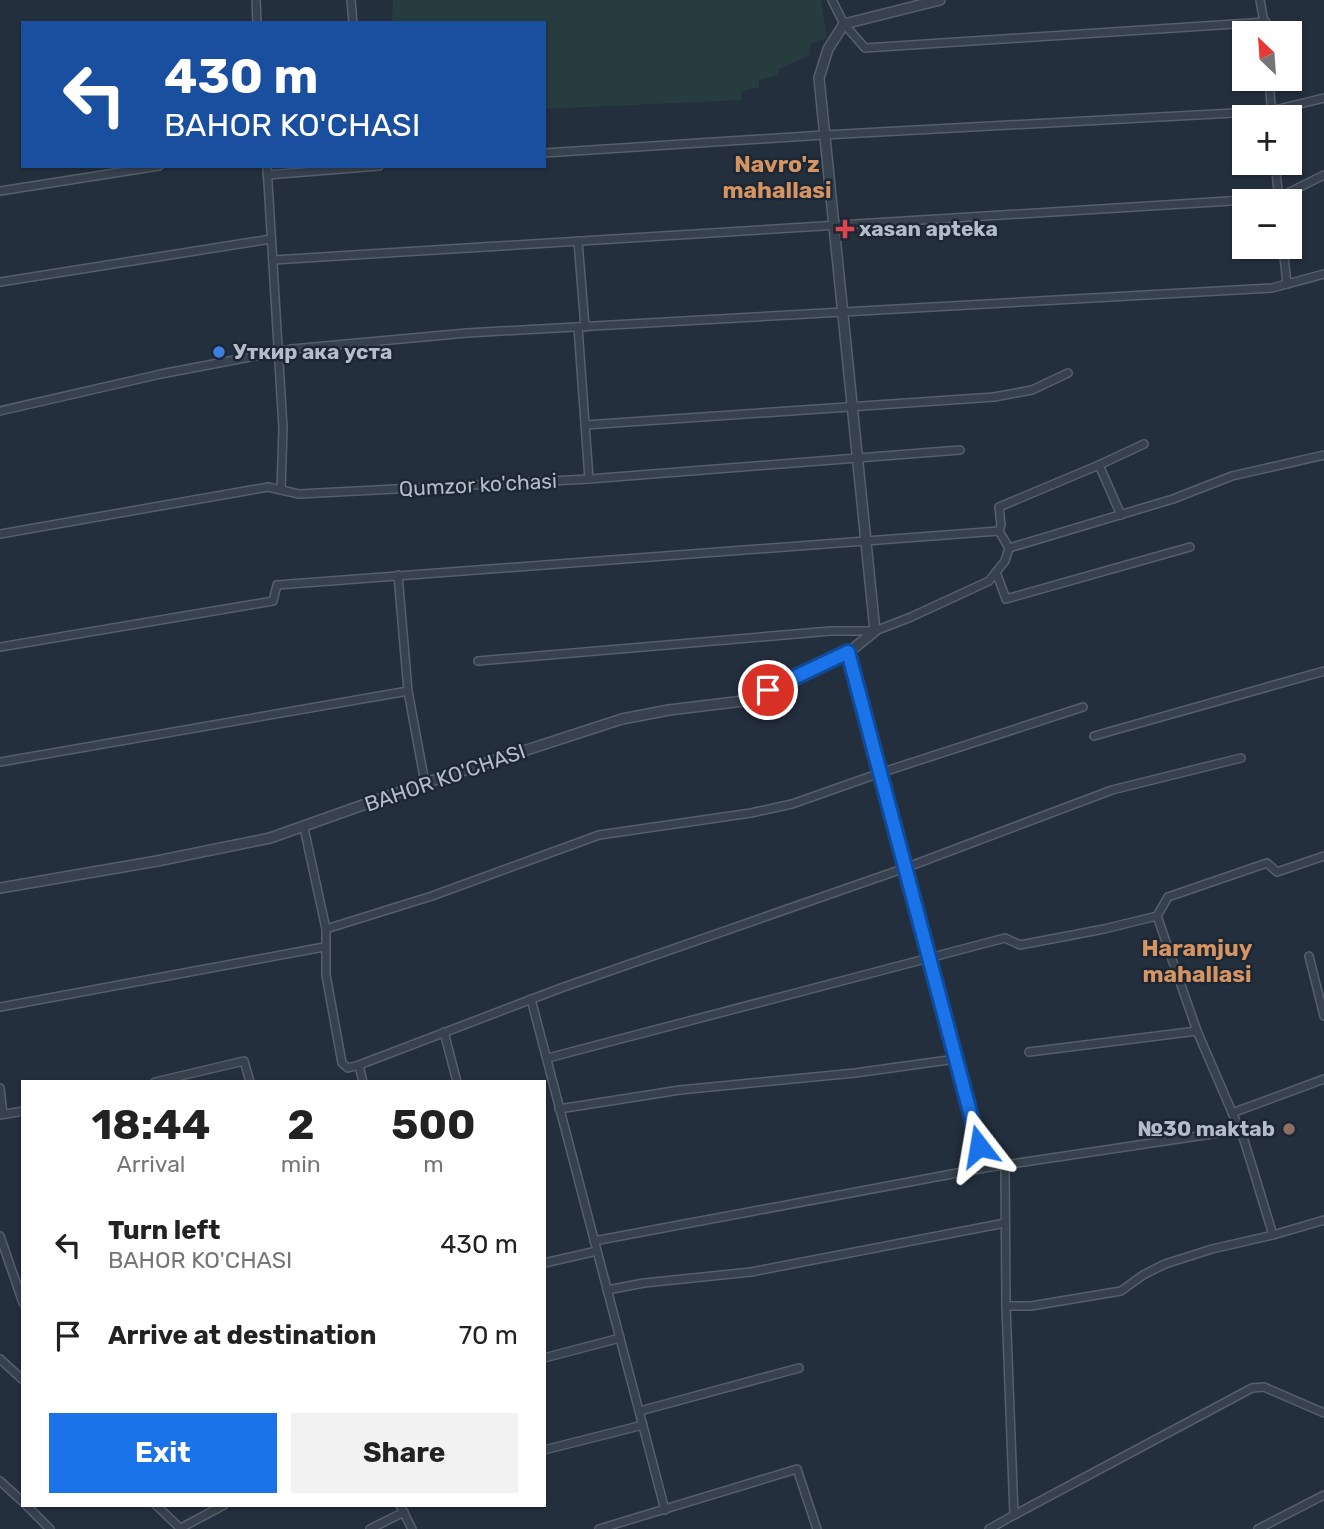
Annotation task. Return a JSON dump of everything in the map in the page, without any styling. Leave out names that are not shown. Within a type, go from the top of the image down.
[{"type":"street","points":[[256,0],[257,21]]},
{"type":"street","points":[[351,0],[353,21]]},
{"type":"street","points":[[832,0],[844,24],[865,48],[1232,24]]},
{"type":"street","points":[[875,631],[819,78],[828,49],[844,24],[940,0]]},
{"type":"street","points":[[1260,0],[1266,21]]},
{"type":"street","points":[[1301,105],[1324,98]]},
{"type":"street","points":[[546,153],[824,135],[1232,116]]},
{"type":"street","points":[[0,191],[146,168]]},
{"type":"street","points":[[281,490],[283,428],[267,171],[334,168]]},
{"type":"street","points":[[1299,189],[1324,175]]},
{"type":"street","points":[[273,260],[1232,203]]},
{"type":"street","points":[[0,282],[271,239]]},
{"type":"street","points":[[578,241],[584,425],[589,479]]},
{"type":"street","points":[[1284,259],[1287,284]]},
{"type":"street","points":[[0,411],[161,374],[278,352],[467,333],[1272,288],[1324,274]]},
{"type":"street","points":[[584,425],[994,397],[1031,390],[1068,373]]},
{"type":"street","points":[[478,661],[831,631],[875,631],[989,581],[1005,561],[1009,548],[999,531],[999,507],[1144,444]]},
{"type":"street","name":"Qumzor ko'chasi","points":[[0,534],[268,487],[299,494],[589,479],[960,450]]},
{"type":"street","points":[[1009,548],[1173,499],[1232,476],[1324,455]]},
{"type":"street","points":[[1099,465],[1121,514]]},
{"type":"street","points":[[0,647],[273,601],[278,585],[999,531]]},
{"type":"street","points":[[996,572],[1006,598],[1190,547]]},
{"type":"street","points":[[398,575],[408,691],[425,783]]},
{"type":"street","name":"BAHOR KO'CHASI","points":[[0,888],[270,838],[425,783],[622,719],[743,701],[843,657],[875,631]]},
{"type":"street","points":[[848,652],[984,1168]]},
{"type":"street","points":[[1094,736],[1324,671]]},
{"type":"street","points":[[0,762],[408,691]]},
{"type":"street","points":[[326,929],[432,896],[599,835],[751,813],[792,804],[1083,707]]},
{"type":"street","points":[[304,828],[326,929],[326,975],[342,1063],[348,1068],[531,999],[905,868],[1112,790],[1241,758]]},
{"type":"street","points":[[548,1058],[1005,938],[1020,945],[1157,916],[1168,897],[1267,863],[1277,872],[1324,856]]},
{"type":"street","points":[[1157,916],[1197,1031],[1240,1130],[1273,1235]]},
{"type":"street","points":[[0,1007],[324,947]]},
{"type":"street","points":[[1309,956],[1324,1016]]},
{"type":"street","points":[[531,999],[666,1510]]},
{"type":"street","points":[[1030,1052],[1197,1031]]},
{"type":"street","points":[[444,1032],[456,1080]]},
{"type":"street","points":[[559,1109],[680,1090],[855,1073],[956,1059]]},
{"type":"street","points":[[163,1080],[244,1061],[249,1080]]},
{"type":"street","points":[[359,1065],[363,1080]]},
{"type":"street","points":[[1232,1113],[1324,1079]]},
{"type":"street","points":[[0,1088],[2,1114],[21,1111]]},
{"type":"street","points":[[594,1241],[984,1168],[1240,1130]]},
{"type":"street","points":[[1006,1165],[1004,1223],[1014,1515]]},
{"type":"street","points":[[1006,1306],[1031,1306],[1121,1291],[1143,1275],[1166,1265],[1212,1249],[1324,1220]]},
{"type":"street","points":[[607,1290],[644,1283],[751,1272],[1004,1223]]},
{"type":"street","points":[[0,1236],[21,1297]]},
{"type":"street","points":[[546,1264],[597,1251]]},
{"type":"street","points":[[546,1357],[620,1338]]},
{"type":"street","points":[[0,1359],[21,1378]]},
{"type":"street","points":[[639,1411],[799,1368]]},
{"type":"street","points":[[989,1529],[1252,1388],[1264,1387],[1324,1413]]},
{"type":"street","points":[[546,1449],[643,1425]]},
{"type":"street","points":[[599,1529],[797,1469],[817,1529]]},
{"type":"street","points":[[0,1480],[21,1501]]},
{"type":"street","points":[[1258,1529],[1324,1495]]},
{"type":"street","points":[[27,1507],[51,1529]]},
{"type":"street","points":[[158,1507],[180,1529],[220,1507]]},
{"type":"street","points":[[370,1529],[402,1509],[412,1529]]},
{"type":"green space","points":[[393,0],[821,0],[827,38],[811,44],[810,55],[779,69],[779,75],[759,80],[759,87],[741,92],[742,100],[546,109],[546,21],[392,21]]},
{"type":"place","name":"xasan apteka","points":[[845,229]]},
{"type":"place","name":"Уткир ака уста","points":[[219,352]]},
{"type":"place","name":"№30 maktab","points":[[1289,1129]]},
{"type":"district","name":"Navro'z mahallasi","points":[[777,177]]},
{"type":"district","name":"Haramjuy mahallasi","points":[[1197,961]]},
{"type":"route","points":[[768,690],[843,657],[848,652],[979,1146]]}]
